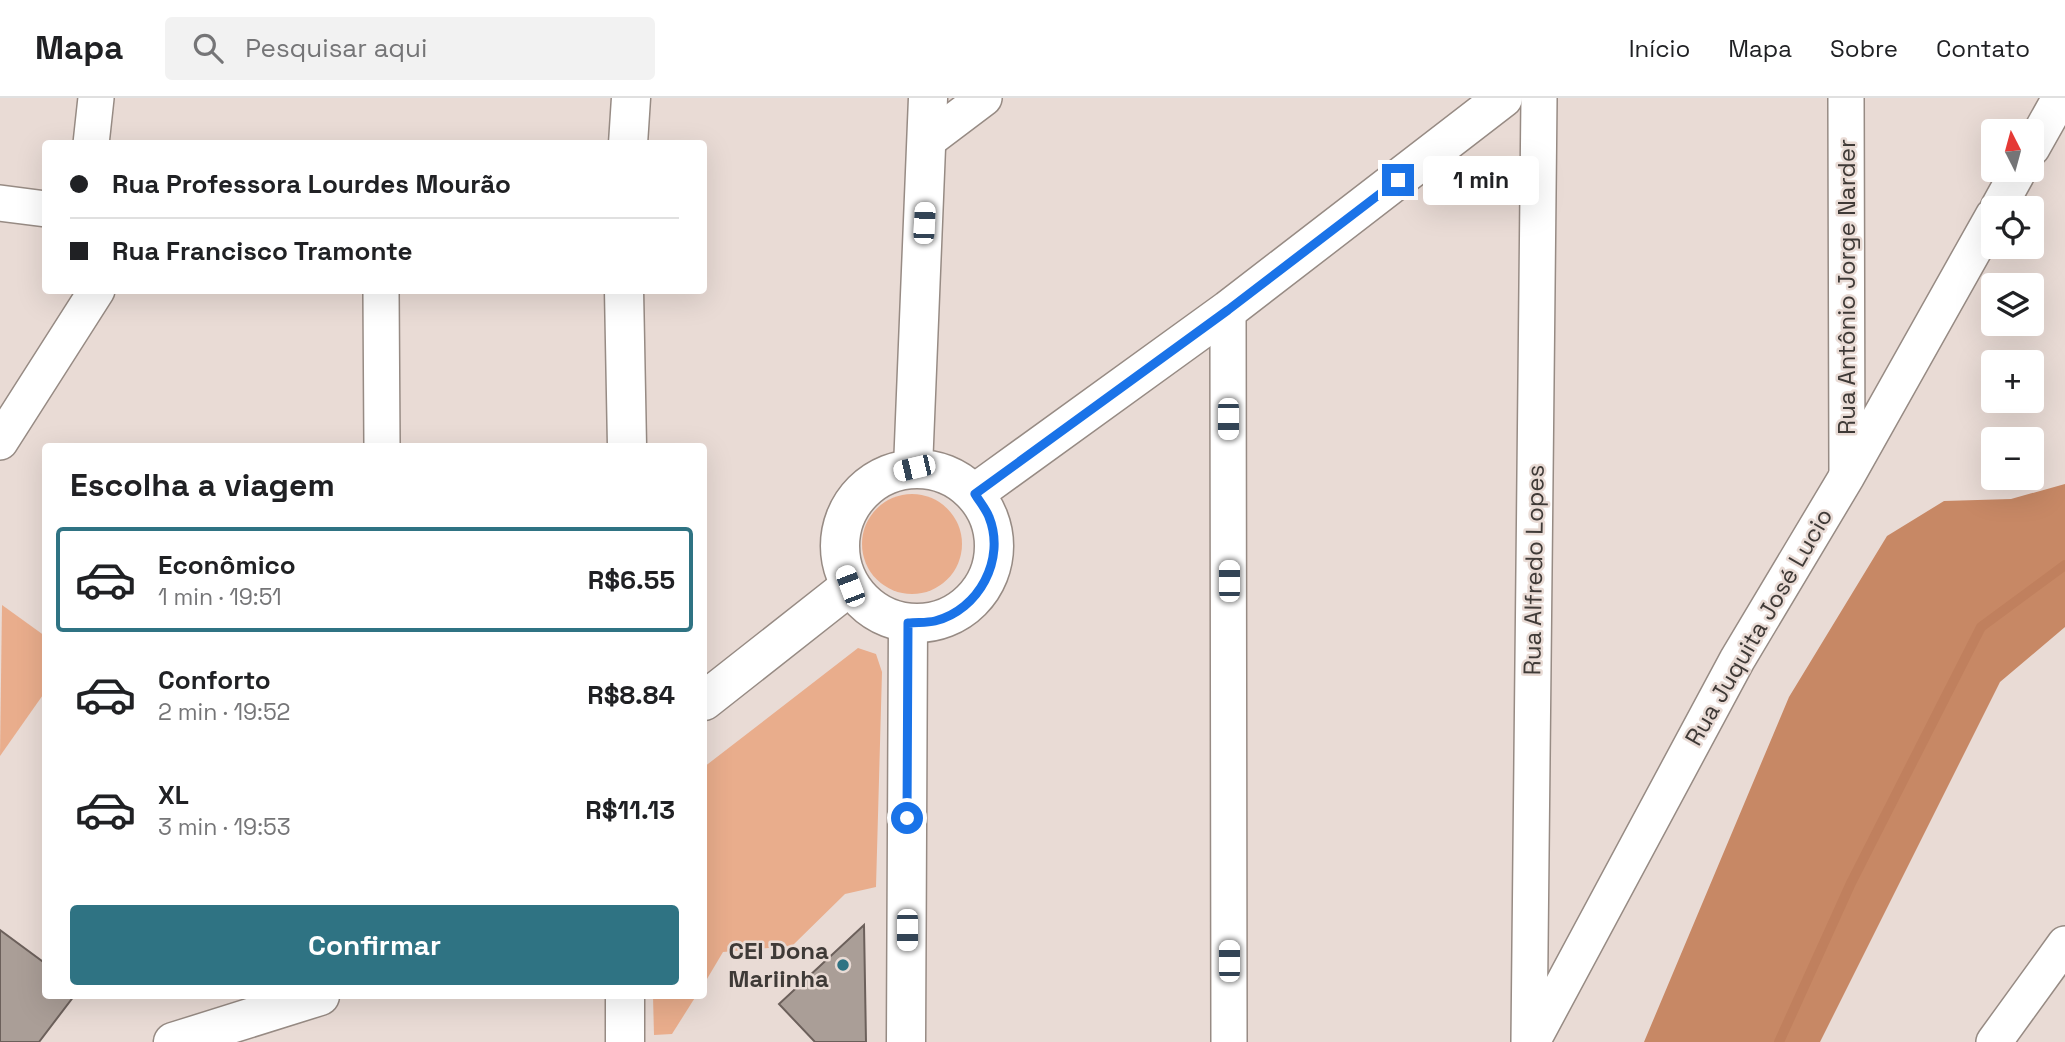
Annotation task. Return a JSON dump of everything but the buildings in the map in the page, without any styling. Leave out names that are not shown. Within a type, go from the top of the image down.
[{"type":"street","points":[[91,140],[96,98]]},
{"type":"street","points":[[628,140],[631,98]]},
{"type":"street","points":[[914,468],[928,98]]},
{"type":"street","points":[[928,141],[984,98]]},
{"type":"street","points":[[975,494],[1228,310],[1503,98]]},
{"type":"street","name":"Rua Alfredo Lopes","points":[[1530,1042],[1539,98]]},
{"type":"street","name":"Rua Antônio Jorge Narder","points":[[1846,98],[1847,476]]},
{"type":"street","points":[[2044,127],[2060,98]]},
{"type":"street","points":[[0,202],[42,208]]},
{"type":"street","name":"Rua Juquita José Lucio","points":[[1530,1042],[1737,660],[1847,476],[1981,237]]},
{"type":"street","points":[[0,442],[94,294]]},
{"type":"street","points":[[381,294],[382,443]]},
{"type":"street","points":[[624,294],[627,443]]},
{"type":"street","points":[[1228,310],[1229,1042]]},
{"type":"street","points":[[914,468],[936,470],[957,479],[975,494],[989,516],[995,542],[991,569],[979,592],[960,611],[935,621],[908,623],[885,616],[865,604],[850,586],[840,561],[840,534],[848,509],[865,488],[888,474],[914,468]]},
{"type":"street","points":[[707,699],[850,586]]},
{"type":"street","points":[[906,1042],[908,623]]},
{"type":"street","points":[[1994,1042],[2065,944]]},
{"type":"street","points":[[173,1042],[310,999]]},
{"type":"street","points":[[625,999],[625,1042]]},
{"type":"shaded area","points":[[2065,484],[2065,627],[2000,682],[1820,1042],[1644,1042],[1789,697],[1887,536],[1944,501],[2011,499]]},
{"type":"shaded area","points":[[912,494],[931,498],[947,509],[958,525],[962,544],[958,563],[947,579],[931,590],[912,594],[893,590],[877,579],[866,563],[862,544],[866,525],[877,509],[893,498]]},
{"type":"shaded area","points":[[2,605],[42,634],[42,696],[0,756]]},
{"type":"shaded area","points":[[858,648],[876,654],[882,672],[876,887],[845,894],[792,946],[723,952],[707,979],[707,765]]},
{"type":"shaded area","points":[[653,999],[694,999],[672,1034],[654,1035]]},
{"type":"waterway","points":[[1779,1042],[1851,883],[1981,627],[2065,565]]},
{"type":"place","name":"CEI Dona Mariinha","points":[[843,965]]},
{"type":"route","points":[[907,818],[908,623],[935,621],[960,611],[979,592],[991,569],[995,542],[989,516],[975,494],[1228,310],[1398,180]]}]
